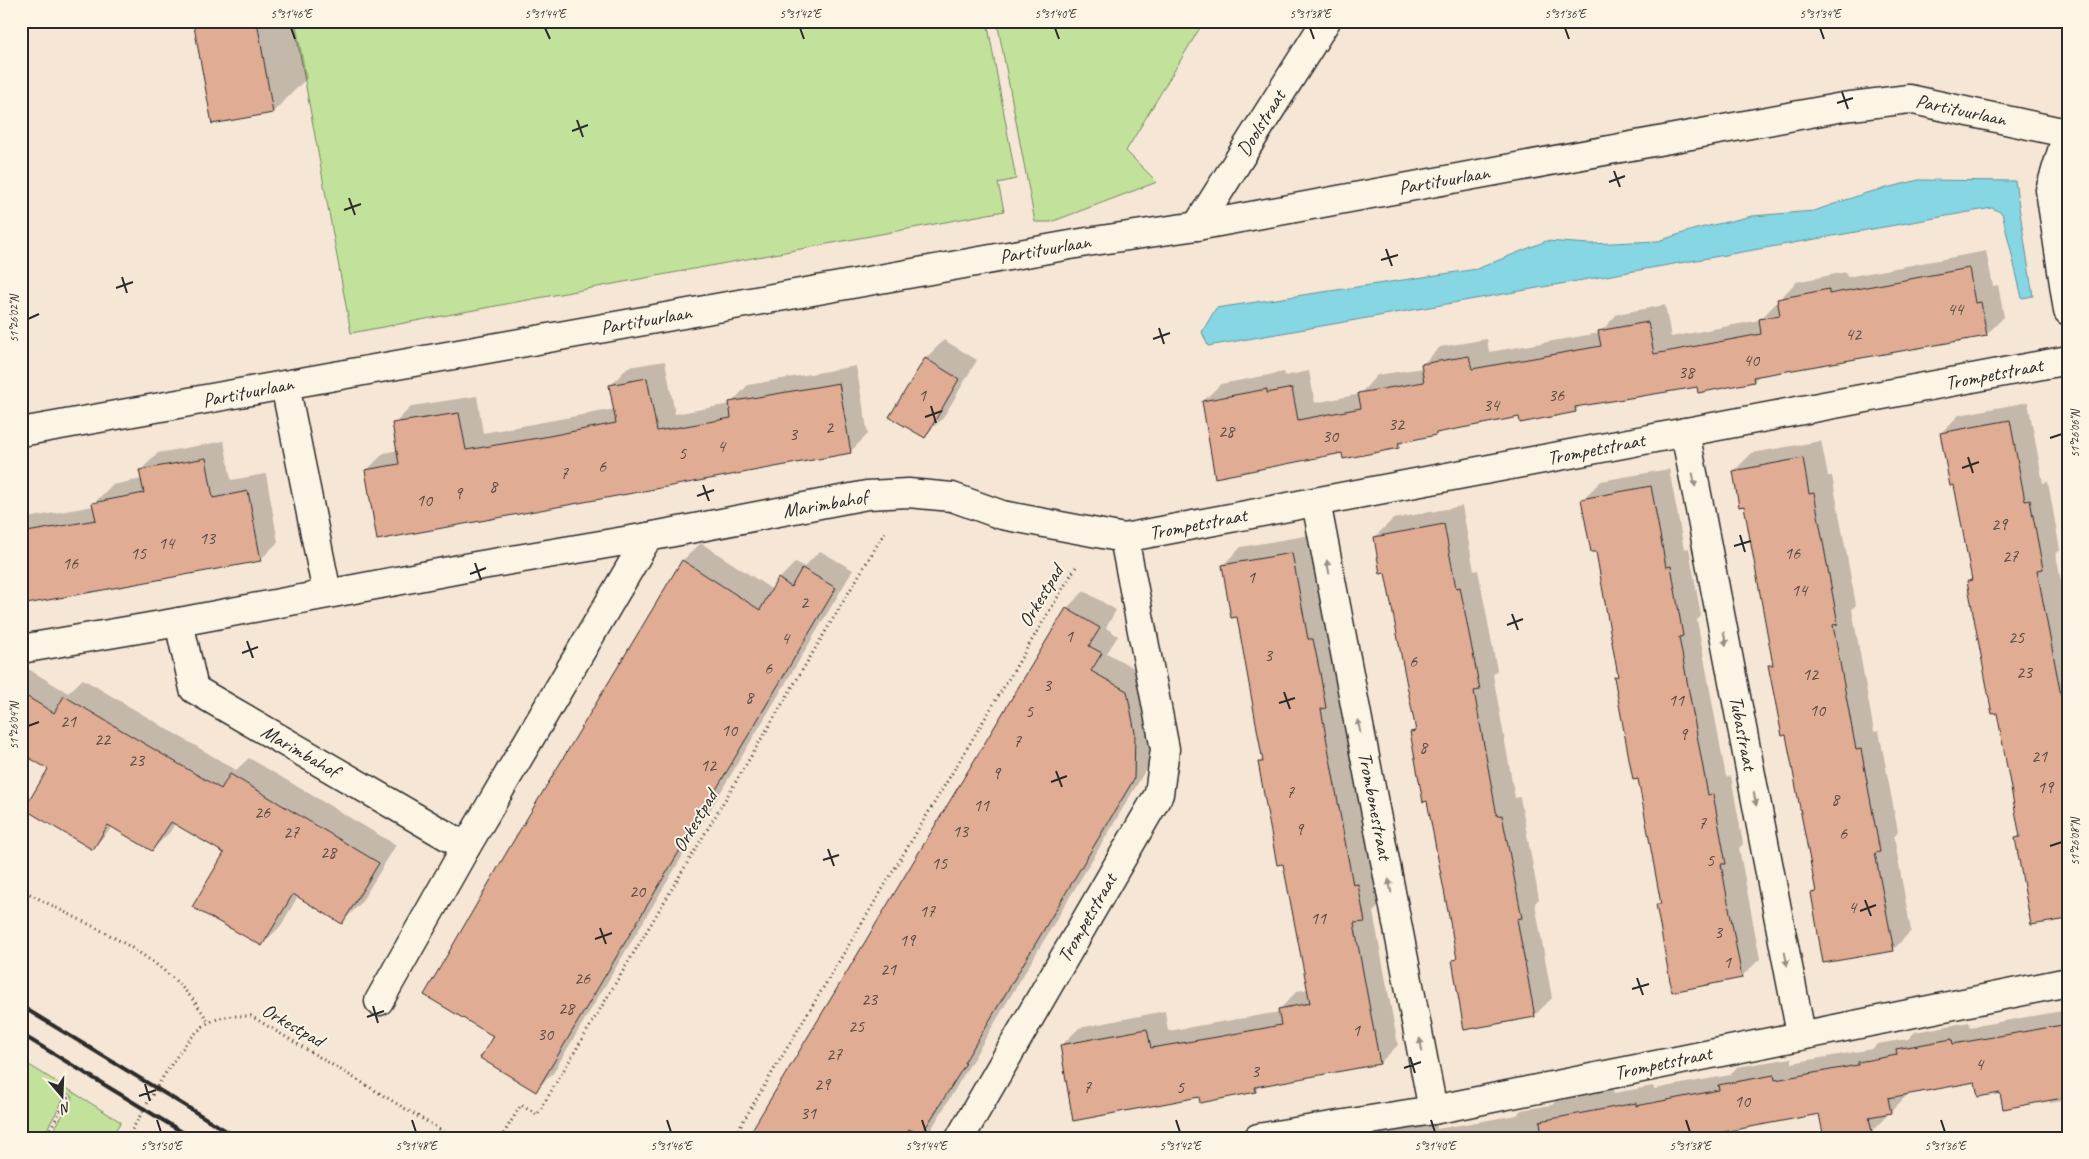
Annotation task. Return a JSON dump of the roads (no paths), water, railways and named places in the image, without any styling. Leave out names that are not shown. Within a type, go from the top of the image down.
[{"type":"street","name":"Doolstraat","points":[[1197,226],[1326,21]]},
{"type":"street","name":"Partituurlaan","points":[[21,432],[173,407],[285,385],[1087,242],[1197,226],[1843,107],[1910,98],[2067,132]]},
{"type":"street","points":[[2067,132],[2050,190],[2068,311]]},
{"type":"street","name":"Trompetstraat","points":[[1002,515],[1124,538],[2068,360]]},
{"type":"street","points":[[285,385],[327,593]]},
{"type":"street","name":"Tubastraat","points":[[1685,432],[1800,1034]]},
{"type":"street","name":"Marimbahof","points":[[21,649],[648,537],[867,495],[908,493],[952,497],[1002,515]]},
{"type":"street","name":"Trombonestraat","points":[[1316,502],[1433,1110]]},
{"type":"street","points":[[379,1001],[466,847],[648,537]]},
{"type":"street","name":"Trompetstraat","points":[[960,1138],[1159,794],[1165,749],[1124,538]]},
{"type":"street","name":"Marimbahof","points":[[180,622],[194,689],[466,847]]},
{"type":"street","name":"Trompetstraat","points":[[1258,1138],[1433,1110],[1800,1034],[2068,982]]},
{"type":"water","points":[[1919,180],[2015,181],[2033,296],[2022,298],[2002,213],[1992,208],[1208,346],[1202,332],[1216,308],[1477,269],[1546,241],[1589,244],[1658,241],[1696,229],[1752,216],[1814,211],[1866,193]]},
{"type":"railway","points":[[21,1006],[238,1138]]},
{"type":"railway","points":[[21,1034],[192,1138]]}]
